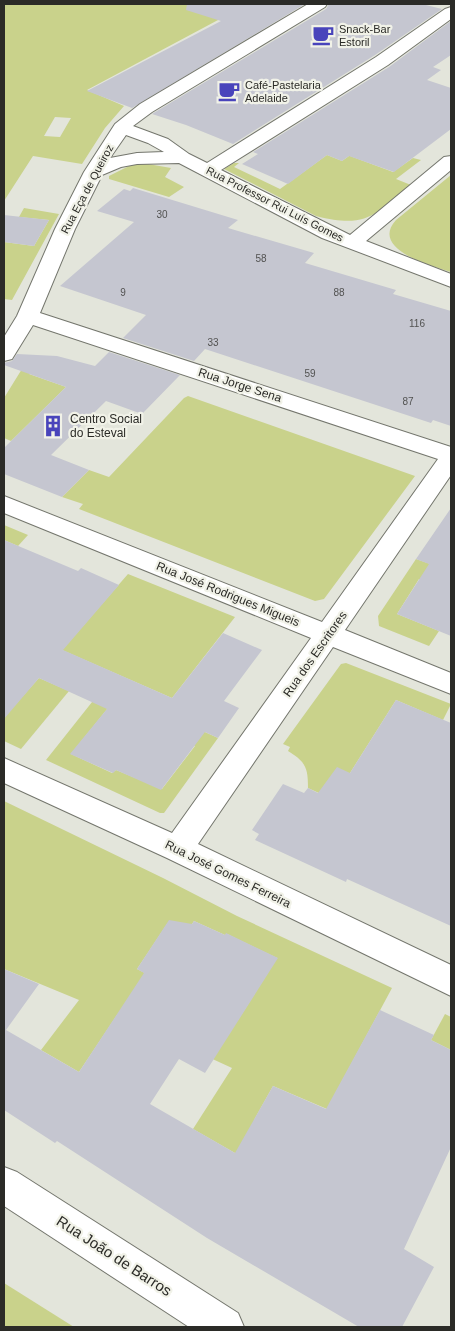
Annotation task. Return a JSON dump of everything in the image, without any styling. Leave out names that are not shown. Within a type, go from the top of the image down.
[{"type":"street","name":"Rua Eça de Queiroz","points":[[4,354],[28,316],[65,229],[93,172],[121,128],[146,108],[319,4]]},
{"type":"street","points":[[208,170],[382,61],[451,12]]},
{"type":"street","name":"Rua Professor Rui Luís Gomes","points":[[121,128],[171,146],[184,158],[329,234],[451,282]]},
{"type":"street","name":"Rua Professor Rui Luís Gomes","points":[[93,172],[108,164],[126,159],[151,156],[184,158]]},
{"type":"street","points":[[352,243],[451,161]]},
{"type":"street","name":"Rua Jorge Sena","points":[[28,316],[451,457]]},
{"type":"street","name":"Rua dos Escritores","points":[[178,849],[451,457]]},
{"type":"street","name":"Rua José Rodrigues Migueis","points":[[4,504],[451,684]]},
{"type":"street","name":"Rua José Gomes Ferreira","points":[[4,770],[178,849],[451,981]]},
{"type":"street","name":"Rua João de Barros","points":[[4,1185],[224,1327]]},
{"type":"green space","points":[[4,4],[248,4],[87,90],[124,106],[105,128],[82,164],[33,156],[4,201]],"holes":[[[55,117],[71,118],[60,137],[44,136]]]},
{"type":"green space","points":[[342,153],[393,172],[413,158],[421,160],[396,179],[411,185],[388,204],[369,217],[347,221],[316,216],[224,169],[234,163],[239,163],[234,167],[280,189],[327,155],[342,161],[349,156]]},
{"type":"green space","points":[[133,164],[148,164],[171,168],[165,177],[184,187],[169,197],[109,179],[109,176]]},
{"type":"green space","points":[[451,175],[451,272],[431,266],[407,255],[397,248],[391,240],[390,231],[396,220]]},
{"type":"green space","points":[[24,208],[59,214],[12,300],[4,299],[4,242],[34,246],[49,220],[19,217]]},
{"type":"green space","points":[[30,356],[29,374],[66,387],[11,441],[4,438],[4,398]]},
{"type":"green space","points":[[188,396],[415,476],[324,599],[315,601],[79,509],[83,504],[62,497],[89,470],[109,477]]},
{"type":"green space","points":[[4,525],[28,535],[18,546],[4,540]]},
{"type":"green space","points":[[450,556],[451,590],[419,579],[397,614],[439,631],[429,646],[379,626],[378,616],[416,559],[442,568]]},
{"type":"green space","points":[[128,574],[235,617],[172,698],[62,650]]},
{"type":"green space","points":[[62,650],[38,677],[4,662],[4,655],[11,658]]},
{"type":"green space","points":[[346,663],[451,704],[443,720],[396,700],[350,773],[360,812],[308,788],[305,766],[288,751],[290,747],[283,744],[341,664]]},
{"type":"green space","points":[[39,678],[69,691],[21,749],[4,741],[4,717]]},
{"type":"green space","points":[[100,692],[116,698],[71,754],[112,773],[116,770],[162,789],[195,746],[150,725],[161,712],[218,738],[164,813],[160,813],[46,760]]},
{"type":"green space","points":[[4,801],[237,916],[392,988],[327,1109],[273,1086],[254,1120],[275,1133],[256,1165],[193,1129],[232,1068],[117,1015],[79,1072],[41,1050],[79,1000],[4,969]],"holes":[[[194,921],[225,935],[227,934],[277,958],[238,1020],[137,969],[167,924],[190,927]]]},
{"type":"green space","points":[[445,1014],[451,1017],[451,1050],[431,1040]]},
{"type":"green space","points":[[4,1283],[74,1327],[4,1327]]},
{"type":"building","points":[[187,4],[305,4],[132,108],[87,91],[221,21],[186,10]]},
{"type":"building","points":[[329,4],[422,4],[442,9],[375,55],[233,144],[152,114],[326,9]]},
{"type":"building","points":[[451,21],[451,55],[433,67],[441,70],[427,80],[451,88],[451,129],[394,172],[349,156],[342,161],[327,155],[288,184],[242,164],[258,154],[253,152],[389,67]]},
{"type":"building","points":[[133,188],[238,220],[228,228],[314,253],[305,263],[396,290],[393,294],[451,311],[451,426],[433,420],[431,423],[205,349],[194,361],[123,338],[146,315],[60,286],[134,222],[97,211],[124,189],[130,191]]},
{"type":"building","points":[[4,215],[49,220],[34,246],[4,242]]},
{"type":"building","name":"Centro Social do Esteval","points":[[109,352],[180,375],[142,414],[106,401],[51,455],[89,470],[62,497],[4,474],[4,448],[66,387],[4,365],[4,363],[12,361],[17,354],[57,356],[95,366]]},
{"type":"building","points":[[451,508],[451,636],[397,614],[429,564],[416,559]]},
{"type":"building","points":[[4,540],[78,571],[81,568],[119,585],[63,650],[172,698],[223,633],[262,650],[224,701],[239,708],[218,738],[205,732],[161,790],[116,770],[113,773],[70,754],[107,709],[39,678],[4,719]]},
{"type":"building","points":[[396,700],[451,723],[451,926],[347,879],[346,882],[255,840],[259,834],[252,830],[283,784],[304,793],[308,788],[318,793],[337,767],[350,773]]},
{"type":"building","points":[[169,920],[192,924],[194,921],[225,935],[226,933],[278,958],[205,1073],[179,1059],[150,1104],[235,1153],[273,1086],[326,1109],[380,1010],[434,1035],[431,1040],[451,1050],[451,1147],[404,1249],[434,1267],[402,1327],[359,1327],[207,1238],[57,1141],[55,1143],[4,1110],[4,969],[39,984],[6,1030],[79,1072],[144,973],[137,969]]},
{"type":"place","name":"Snack-Bar Estoril","points":[[323,35]]},
{"type":"place","name":"Café-Pastelaria Adelaide","points":[[229,91]]},
{"type":"place","name":"Centro Social do Esteval","points":[[53,426]]}]
